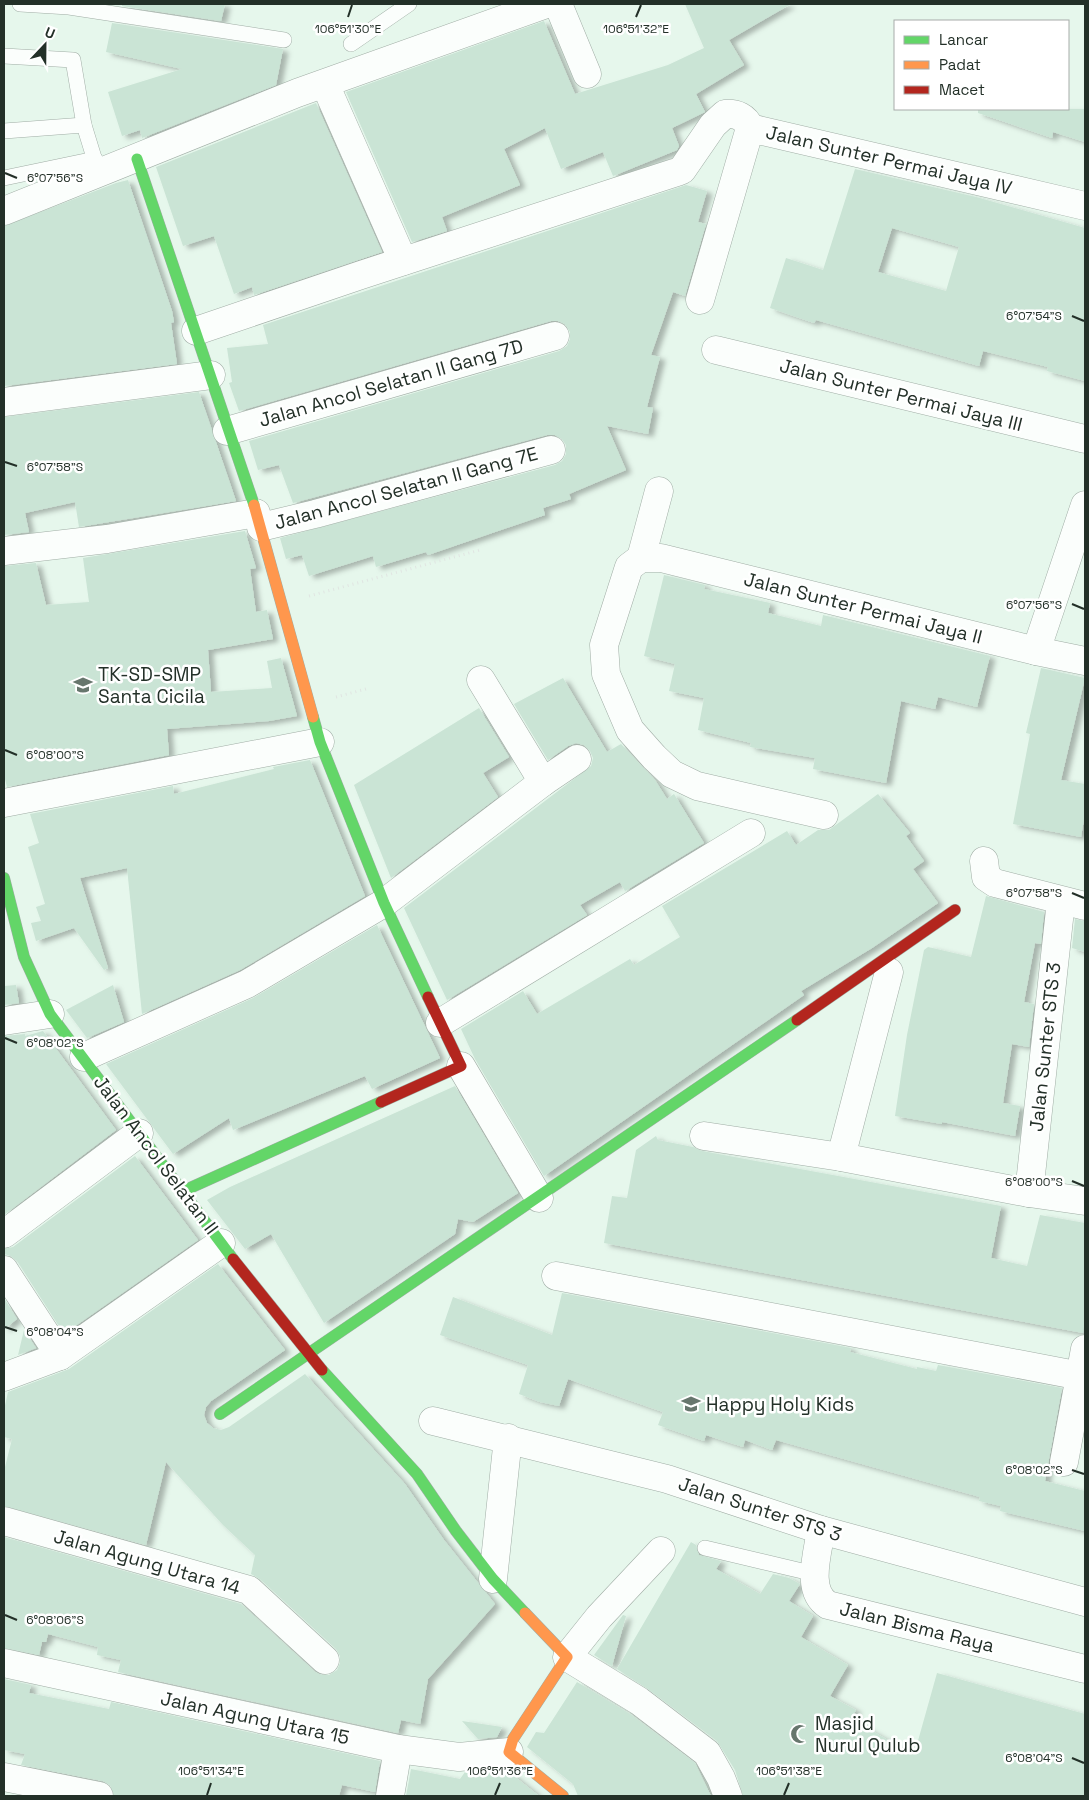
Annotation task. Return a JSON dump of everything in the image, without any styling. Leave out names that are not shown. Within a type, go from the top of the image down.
[{"type":"street","points":[[4,211],[97,167],[137,159],[297,93],[546,4]]},
{"type":"street","points":[[558,4],[587,74]]},
{"type":"street","points":[[325,84],[403,261]]},
{"type":"street","points":[[196,331],[682,170],[713,125],[725,114],[738,115],[744,118],[750,128]]},
{"type":"street","name":"Jalan Sunter Permai Jaya IV","points":[[700,300],[750,128],[1085,206]]},
{"type":"street","points":[[137,159],[258,520],[320,742],[384,903],[440,1023],[461,1066],[539,1198]]},
{"type":"street","name":"Jalan Ancol Selatan II Gang 7D","points":[[227,431],[555,336]]},
{"type":"street","name":"Jalan Sunter Permai Jaya III","points":[[716,350],[1085,439]]},
{"type":"street","points":[[4,402],[210,375]]},
{"type":"street","name":"Jalan Ancol Selatan II Gang 7E","points":[[4,551],[258,520],[551,450]]},
{"type":"street","points":[[659,491],[641,558],[629,567],[604,645],[606,674],[630,730],[654,758],[672,774],[697,786],[824,814]]},
{"type":"street","points":[[1036,651],[1085,504]]},
{"type":"street","name":"Jalan Sunter Permai Jaya II","points":[[641,558],[661,558],[1036,651],[1085,661]]},
{"type":"street","points":[[480,680],[543,782]]},
{"type":"street","points":[[4,803],[320,742]]},
{"type":"street","points":[[84,1057],[247,984],[384,903],[543,782],[577,759]]},
{"type":"street","points":[[440,1023],[751,833]]},
{"type":"street","points":[[984,861],[986,877],[995,883],[1073,903]]},
{"type":"street","name":"Jalan Ancol Selatan II","points":[[4,878],[24,957],[50,1014],[84,1057],[181,1192],[308,1355],[417,1474],[456,1531],[494,1580],[567,1657]]},
{"type":"street","name":"Jalan Sunter STS 3","points":[[1029,1193],[1073,903]]},
{"type":"street","points":[[220,1414],[308,1355],[438,1263],[539,1198],[955,910]]},
{"type":"street","points":[[841,1157],[889,972]]},
{"type":"street","points":[[4,1021],[50,1014]]},
{"type":"street","points":[[181,1192],[461,1066]]},
{"type":"street","points":[[4,1234],[139,1133]]},
{"type":"street","points":[[704,1136],[841,1157],[1029,1193],[1085,1201]]},
{"type":"street","name":"Jalan Ancol Selatan II","points":[[4,1376],[60,1356],[221,1243]]},
{"type":"street","points":[[4,1270],[60,1356]]},
{"type":"street","points":[[556,1276],[1080,1376]]},
{"type":"street","points":[[1064,1462],[1085,1349]]},
{"type":"street","name":"Jalan Sunter STS 3","points":[[433,1421],[508,1438],[667,1480],[821,1530],[1085,1602]]},
{"type":"street","points":[[494,1580],[508,1438]]},
{"type":"street","name":"Jalan Agung Utara 14","points":[[4,1522],[249,1590],[325,1660]]},
{"type":"street","name":"Jalan Bisma Raya","points":[[821,1530],[815,1574],[816,1592],[821,1601],[828,1605],[1085,1669]]},
{"type":"street","points":[[563,1796],[508,1752],[513,1740],[567,1657],[599,1618],[661,1551]]},
{"type":"street","points":[[567,1657],[638,1701],[707,1753],[724,1793]]},
{"type":"street","name":"Jalan Agung Utara 15","points":[[4,1663],[398,1750],[459,1757],[508,1752]]},
{"type":"street","points":[[390,1796],[398,1750]]},
{"type":"street","points":[[4,1777],[99,1796]]},
{"type":"lane","points":[[20,4],[69,5],[284,40]]},
{"type":"lane","points":[[352,44],[409,4]]},
{"type":"lane","points":[[4,56],[73,60],[84,125],[97,167],[4,178]]},
{"type":"lane","points":[[4,130],[84,125]]},
{"type":"lane","points":[[705,1548],[815,1574]]},
{"type":"path","points":[[281,604],[480,550]]},
{"type":"building","points":[[122,4],[225,4],[221,21],[122,6]]},
{"type":"building","points":[[685,4],[791,4],[729,40],[744,65],[696,94],[705,112],[672,128],[679,146],[677,150],[613,176],[603,152],[561,169],[545,128],[504,149],[520,185],[442,217],[447,231],[412,242],[346,92],[544,21],[575,94],[668,65],[704,48]]},
{"type":"building","points":[[112,23],[283,49],[276,85],[142,138],[140,130],[122,136],[108,92],[182,69],[106,52]]},
{"type":"building","points":[[316,103],[382,252],[254,295],[252,287],[234,294],[214,236],[183,246],[156,167]]},
{"type":"building","points":[[1085,109],[1085,142],[1053,132],[1052,138],[978,113],[978,110]]},
{"type":"building","points":[[855,169],[976,197],[1085,228],[1085,381],[1047,371],[1048,367],[983,351],[979,366],[816,320],[814,323],[770,308],[786,258],[823,270]],"holes":[[[892,228],[959,247],[946,291],[878,272]]]},
{"type":"building","points":[[128,180],[172,311],[174,322],[171,323],[177,364],[4,386],[4,226]]},
{"type":"building","points":[[686,185],[707,191],[698,222],[706,224],[685,296],[673,292],[651,355],[660,357],[647,407],[653,408],[648,434],[607,426],[626,470],[569,494],[571,499],[543,508],[545,515],[428,555],[426,552],[376,567],[373,556],[309,576],[302,555],[286,559],[280,538],[555,465],[562,461],[566,454],[566,445],[562,439],[555,435],[547,435],[293,503],[279,465],[258,470],[249,441],[559,351],[567,346],[570,332],[565,324],[551,321],[239,411],[229,383],[232,382],[227,348],[268,344],[263,325]]},
{"type":"building","points":[[199,392],[236,501],[79,527],[75,502],[25,513],[29,532],[4,535],[4,417]]},
{"type":"building","points":[[245,531],[256,568],[250,569],[256,612],[267,610],[273,639],[208,650],[211,692],[272,688],[267,661],[281,658],[297,716],[269,721],[167,729],[169,755],[7,787],[4,775],[4,566],[36,563],[46,605],[89,602],[83,558]]},
{"type":"building","points":[[664,575],[705,585],[704,589],[770,603],[768,613],[821,626],[823,615],[990,656],[977,707],[938,697],[935,709],[901,701],[886,783],[813,769],[815,758],[750,747],[751,743],[698,730],[704,698],[669,691],[675,664],[644,656]]},
{"type":"building","points":[[1041,668],[1085,678],[1061,780],[1085,784],[1085,813],[1081,837],[1013,824],[1030,734],[1026,733]]},
{"type":"building","points":[[563,678],[607,752],[621,744],[655,780],[667,799],[674,794],[704,843],[625,891],[620,882],[580,905],[587,915],[447,1000],[404,908],[591,766],[593,758],[590,751],[584,745],[576,743],[568,746],[548,760],[514,704]]},
{"type":"building","points":[[479,708],[509,757],[483,773],[498,797],[391,878],[354,785]]},
{"type":"building","points":[[310,760],[365,896],[240,970],[142,1014],[127,868],[80,878],[108,968],[104,970],[74,928],[36,941],[31,923],[41,921],[36,907],[45,904],[28,847],[39,843],[30,814],[173,786],[174,794],[274,769],[273,767]]},
{"type":"building","points":[[878,794],[910,833],[906,836],[924,861],[913,869],[938,903],[872,948],[801,991],[804,995],[544,1176],[475,1059],[461,1029],[523,991],[537,1014],[630,959],[634,965],[680,937],[662,906],[787,831],[796,845],[818,830],[829,830]]},
{"type":"building","points":[[986,896],[1044,912],[1041,944],[1035,943],[1024,1002],[1034,1004],[1029,1047],[1012,1044],[1003,1103],[1020,1106],[1015,1136],[942,1122],[942,1124],[895,1116],[907,1035],[924,950],[928,947],[971,957]]},
{"type":"building","points":[[1075,919],[1085,921],[1085,952],[1072,948]]},
{"type":"building","points":[[377,925],[440,1058],[372,1089],[365,1076],[233,1130],[229,1118],[173,1154],[106,1064],[253,998]]},
{"type":"building","points":[[16,985],[19,1003],[4,1005],[4,986]]},
{"type":"building","points":[[113,985],[124,1022],[87,1038],[66,1010]]},
{"type":"building","points":[[43,1031],[116,1130],[4,1215],[4,1036],[25,1034],[25,1036]]},
{"type":"building","points":[[455,1086],[518,1193],[473,1222],[458,1219],[455,1234],[324,1323],[271,1234],[245,1249],[207,1200],[230,1187]]},
{"type":"building","points":[[656,1136],[658,1140],[693,1147],[702,1151],[1001,1206],[991,1258],[1027,1266],[1040,1215],[1085,1223],[1085,1321],[1083,1333],[604,1243],[612,1196],[627,1198],[636,1150]]},
{"type":"building","points":[[135,1156],[198,1240],[64,1334],[17,1261],[11,1256],[4,1254],[4,1249],[13,1247]]},
{"type":"building","points":[[218,1264],[285,1350],[211,1401],[206,1407],[204,1415],[207,1423],[213,1428],[221,1430],[229,1427],[305,1374],[405,1484],[444,1540],[495,1604],[428,1679],[420,1724],[401,1720],[398,1733],[118,1672],[121,1660],[97,1655],[98,1647],[48,1634],[46,1642],[42,1642],[39,1655],[4,1648],[4,1537],[241,1604],[315,1672],[329,1675],[337,1670],[340,1656],[336,1649],[260,1579],[251,1574],[255,1555],[223,1525],[166,1462],[146,1545],[4,1506],[4,1471],[12,1439],[4,1437],[4,1410],[8,1392],[69,1369]]},
{"type":"building","points":[[562,1293],[851,1348],[850,1352],[917,1369],[917,1367],[936,1371],[938,1365],[1062,1388],[1045,1481],[1085,1491],[1085,1531],[1000,1511],[1001,1506],[979,1501],[980,1497],[776,1440],[772,1450],[745,1440],[743,1447],[706,1435],[704,1441],[658,1425],[663,1412],[568,1379],[559,1406],[540,1402],[519,1394],[528,1365],[440,1335],[453,1297],[552,1335]]},
{"type":"building","points":[[4,1298],[17,1319],[4,1329]]},
{"type":"building","points":[[24,1330],[36,1348],[18,1355]]},
{"type":"building","points":[[691,1542],[696,1545],[699,1555],[721,1561],[716,1569],[760,1594],[773,1574],[789,1578],[800,1584],[789,1601],[813,1616],[801,1637],[848,1665],[830,1696],[856,1710],[851,1719],[914,1755],[937,1673],[1085,1714],[1085,1796],[743,1796],[735,1770],[717,1741],[648,1689],[617,1669]]},
{"type":"building","points":[[623,1615],[626,1616],[612,1666],[594,1655]]},
{"type":"building","points":[[4,1679],[31,1685],[29,1693],[109,1709],[111,1702],[380,1761],[375,1792],[342,1785],[339,1796],[114,1796],[110,1785],[103,1781],[21,1765],[25,1754],[4,1750]]},
{"type":"building","points":[[577,1682],[630,1714],[695,1763],[711,1796],[578,1796],[573,1784],[527,1747],[536,1732],[544,1733]]},
{"type":"building","points":[[462,1721],[502,1727],[497,1737],[478,1739]]},
{"type":"building","points":[[504,1768],[539,1796],[406,1796],[411,1769],[460,1779],[465,1772]]},
{"type":"traffic: fast","points":[[137,159],[254,505]]},
{"type":"traffic: fast","points":[[313,717],[320,742],[384,903],[428,997]]},
{"type":"traffic: fast","points":[[4,878],[24,957],[50,1014],[233,1259]]},
{"type":"traffic: fast","points":[[220,1414],[797,1020]]},
{"type":"traffic: fast","points":[[181,1192],[381,1102]]},
{"type":"traffic: fast","points":[[322,1370],[417,1474],[456,1531],[493,1579],[525,1613]]},
{"type":"traffic: slow","points":[[254,505],[313,717]]},
{"type":"traffic: slow","points":[[525,1613],[567,1657],[513,1739],[509,1752],[563,1796]]},
{"type":"traffic: jam","points":[[797,1020],[955,910]]},
{"type":"traffic: jam","points":[[381,1102],[461,1066],[428,997]]},
{"type":"traffic: jam","points":[[233,1259],[322,1370]]},
{"type":"place","name":"TK-SD-SMP Santa Cicila","points":[[83,685]]},
{"type":"place","name":"Happy Holy Kids","points":[[691,1404]]},
{"type":"place","name":"Masjid Nurul Qulub","points":[[800,1734]]}]
